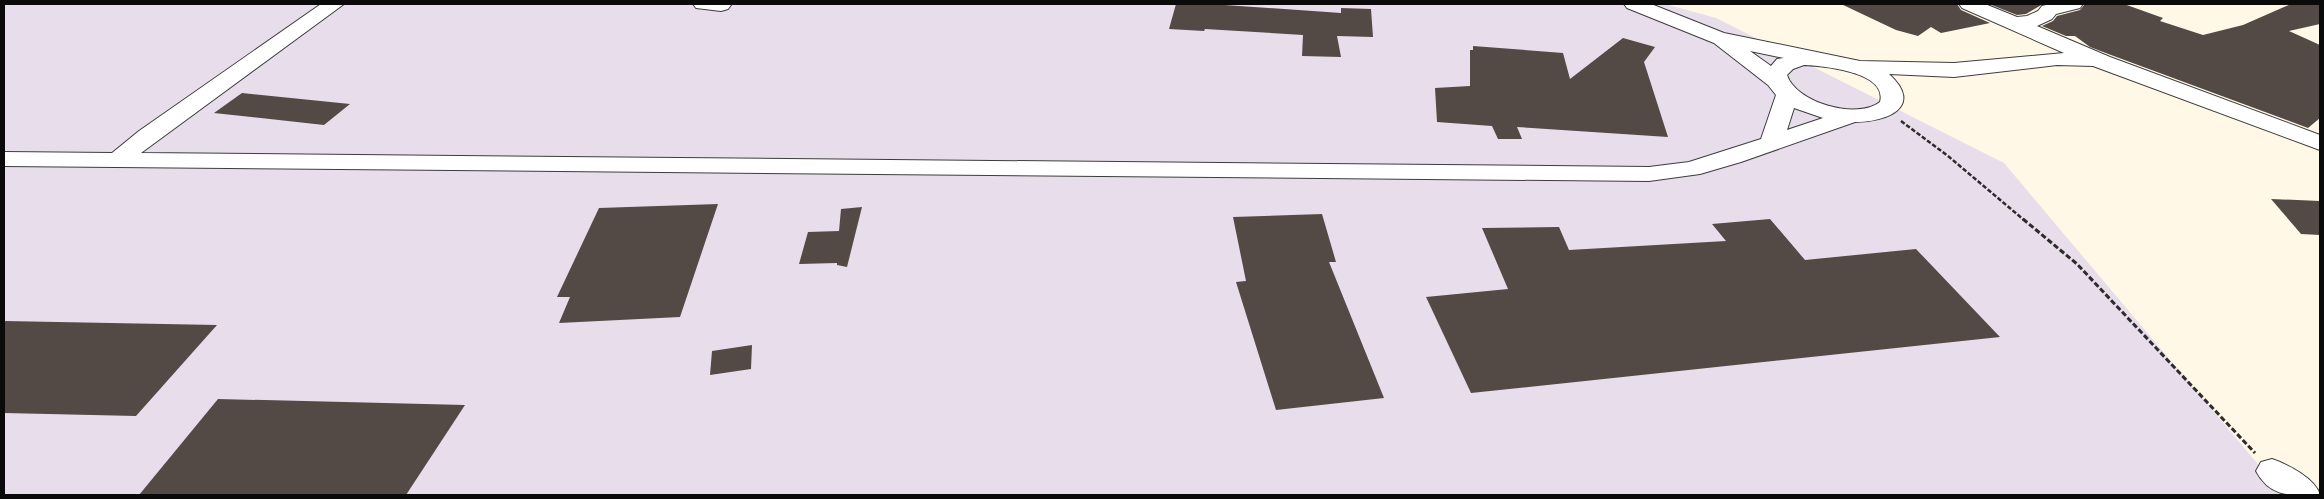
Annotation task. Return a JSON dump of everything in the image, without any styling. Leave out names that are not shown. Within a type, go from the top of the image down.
[{"type":"street","points":[[118,160],[147,136],[334,4]]},
{"type":"street","points":[[1634,4],[1718,38],[1858,67],[1954,70],[2058,59],[2102,62]]},
{"type":"street","points":[[1969,4],[2102,62],[2320,143]]},
{"type":"street","points":[[2013,24],[2032,21],[2045,16],[2048,10],[2073,4]]},
{"type":"street","points":[[1718,38],[1808,106],[1851,116],[1865,116],[1888,101],[1954,70]]},
{"type":"street","points":[[1772,142],[1781,87],[1779,68],[1785,64],[1817,58]]},
{"type":"street","points":[[1858,67],[1880,79],[1888,101]]},
{"type":"street","points":[[4,159],[1649,174],[1691,169],[1734,157],[1772,142],[1851,116]]},
{"type":"street","points":[[2272,471],[2305,495]]},
{"type":"path","points":[[1888,101],[1948,156],[2078,264],[2272,471]]},
{"type":"shaded area","points":[[4,4],[1665,4],[1716,18],[2004,163],[2284,495],[4,495]]},
{"type":"building","points":[[1176,4],[1210,4],[1341,13],[1341,8],[1371,9],[1373,37],[1337,36],[1341,57],[1302,56],[1303,35],[1205,29],[1204,31],[1169,29]]},
{"type":"building","points":[[1841,4],[1957,4],[1961,10],[1990,23],[1941,33],[1931,27],[1918,36],[1896,30]]},
{"type":"building","points":[[1989,4],[2043,4],[2026,14],[2017,15]]},
{"type":"building","points":[[2085,4],[2124,4],[2163,18],[2160,21],[2203,35],[2243,25],[2291,4],[2320,4],[2320,24],[2289,31],[2320,45],[2320,118],[2308,128],[2090,47],[2075,36],[2066,36],[2042,26],[2053,21],[2057,16],[2080,10]]},
{"type":"building","points":[[1623,38],[1655,47],[1644,62],[1668,137],[1517,127],[1522,139],[1498,139],[1492,126],[1437,122],[1435,88],[1470,86],[1470,50],[1473,50],[1473,46],[1563,53],[1570,79]]},
{"type":"building","points":[[242,93],[350,104],[324,125],[214,113]]},
{"type":"building","points":[[2271,199],[2320,201],[2320,235],[2301,234]]},
{"type":"building","points":[[718,204],[680,317],[559,323],[570,297],[557,297],[599,208]]},
{"type":"building","points":[[862,207],[847,267],[837,265],[837,263],[799,264],[808,232],[839,231],[841,209]]},
{"type":"building","points":[[1322,214],[1336,262],[1329,262],[1384,398],[1276,410],[1236,282],[1246,281],[1233,217]]},
{"type":"building","points":[[1770,219],[1805,260],[1916,249],[2000,337],[1471,393],[1426,297],[1508,289],[1482,228],[1559,227],[1569,250],[1726,241],[1712,224]]},
{"type":"building","points":[[4,321],[217,325],[136,416],[4,413]]},
{"type":"building","points":[[752,345],[751,369],[710,375],[712,351]]},
{"type":"building","points":[[218,399],[465,405],[406,495],[139,495]]}]
